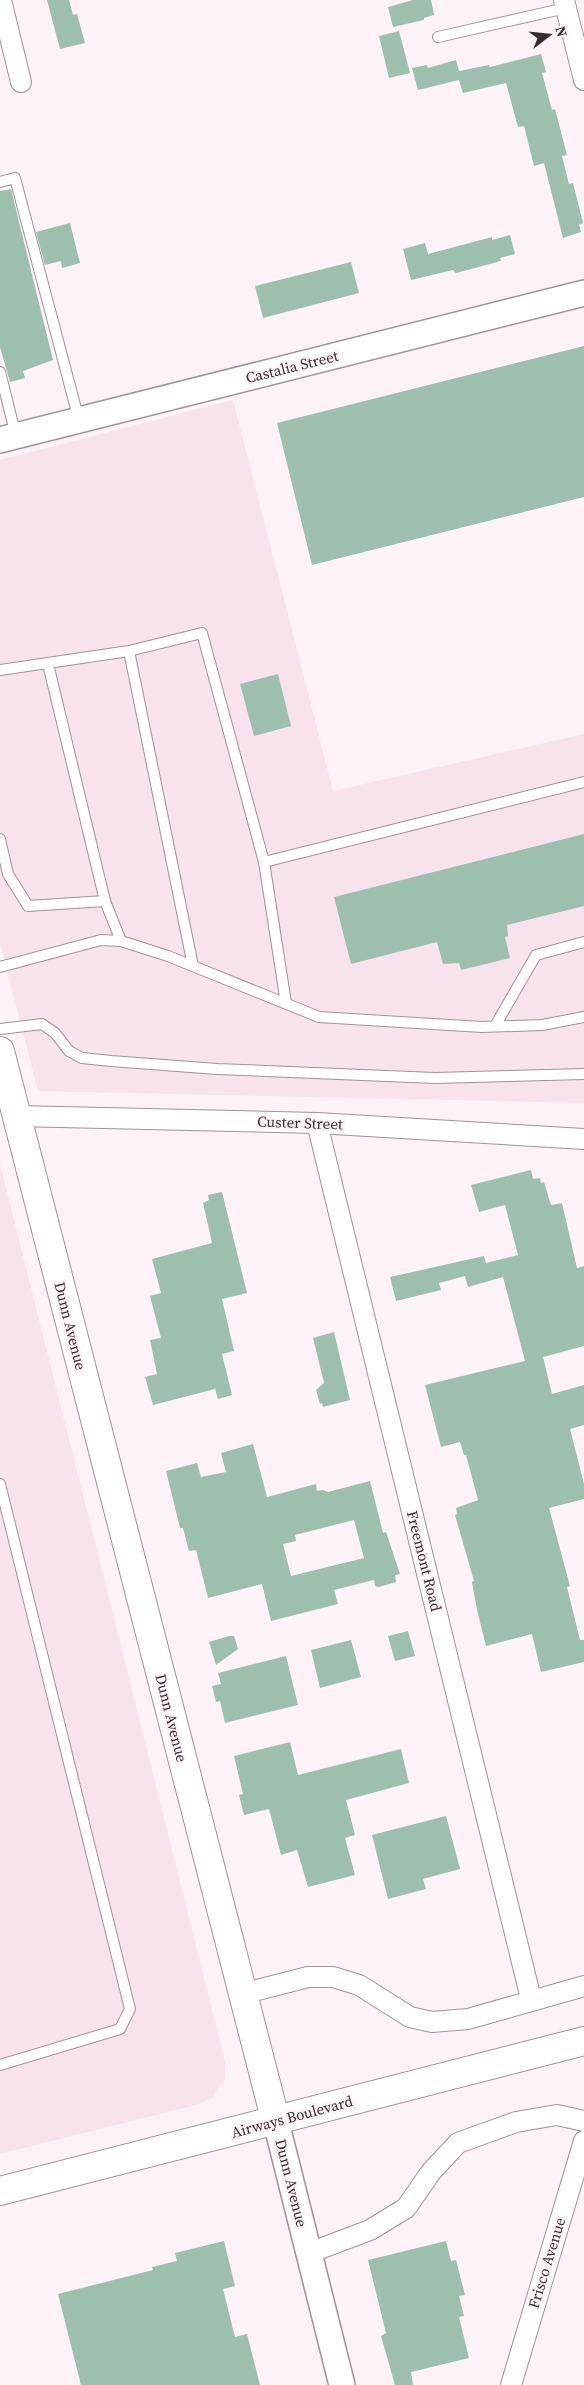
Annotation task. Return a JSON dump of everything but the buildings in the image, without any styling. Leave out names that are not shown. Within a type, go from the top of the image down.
[{"type":"main road","name":"Dunn Avenue","points":[[0,1051],[276,2122]]},
{"type":"main road","name":"Airways Boulevard","points":[[0,2191],[276,2122],[584,2041]]},
{"type":"street","points":[[2,0],[21,82]]},
{"type":"street","points":[[565,4],[584,80]]},
{"type":"street","name":"Castalia Street","points":[[8,438],[584,293]]},
{"type":"street","name":"Custer Street","points":[[16,1116],[318,1123],[584,1139]]},
{"type":"street","name":"Freemont Road","points":[[318,1123],[532,2000]]},
{"type":"street","points":[[242,1994],[308,1976],[333,1976],[359,1985],[410,2017],[432,2022],[468,2019],[584,1986]]},
{"type":"street","points":[[308,2253],[370,2230],[406,2208],[432,2172],[458,2143],[516,2122],[557,2115],[584,2121]]},
{"type":"street","name":"Dunn Avenue","points":[[276,2122],[342,2385]]},
{"type":"street","name":"Frisco Avenue","points":[[511,2385],[584,2141]]},
{"type":"lane","points":[[438,38],[565,4]]},
{"type":"lane","points":[[0,182],[15,178],[79,420]]},
{"type":"lane","points":[[0,372],[8,438]]},
{"type":"lane","points":[[0,670],[129,651],[202,633],[264,862],[286,1003]]},
{"type":"lane","points":[[129,651],[193,966]]},
{"type":"lane","points":[[48,664],[106,901],[121,941]]},
{"type":"lane","points":[[264,862],[584,782]]},
{"type":"lane","points":[[0,839],[8,874],[28,906],[106,901]]},
{"type":"lane","points":[[0,966],[88,942],[102,940],[121,941],[193,966],[319,1017],[495,1026],[542,1025],[584,1017]]},
{"type":"lane","points":[[495,1026],[536,955],[584,942]]},
{"type":"lane","points":[[0,1029],[42,1024],[55,1033],[69,1051],[82,1058],[120,1062],[217,1069],[435,1078],[584,1074]]},
{"type":"lane","points":[[0,1484],[130,2009],[120,2029],[0,2066]]},
{"type":"shaded area","points":[[233,400],[333,791],[584,734],[584,1103],[38,1091],[0,943],[0,460]]},
{"type":"shaded area","points":[[0,1164],[225,2061],[225,2079],[212,2098],[196,2105],[0,2154]]}]
